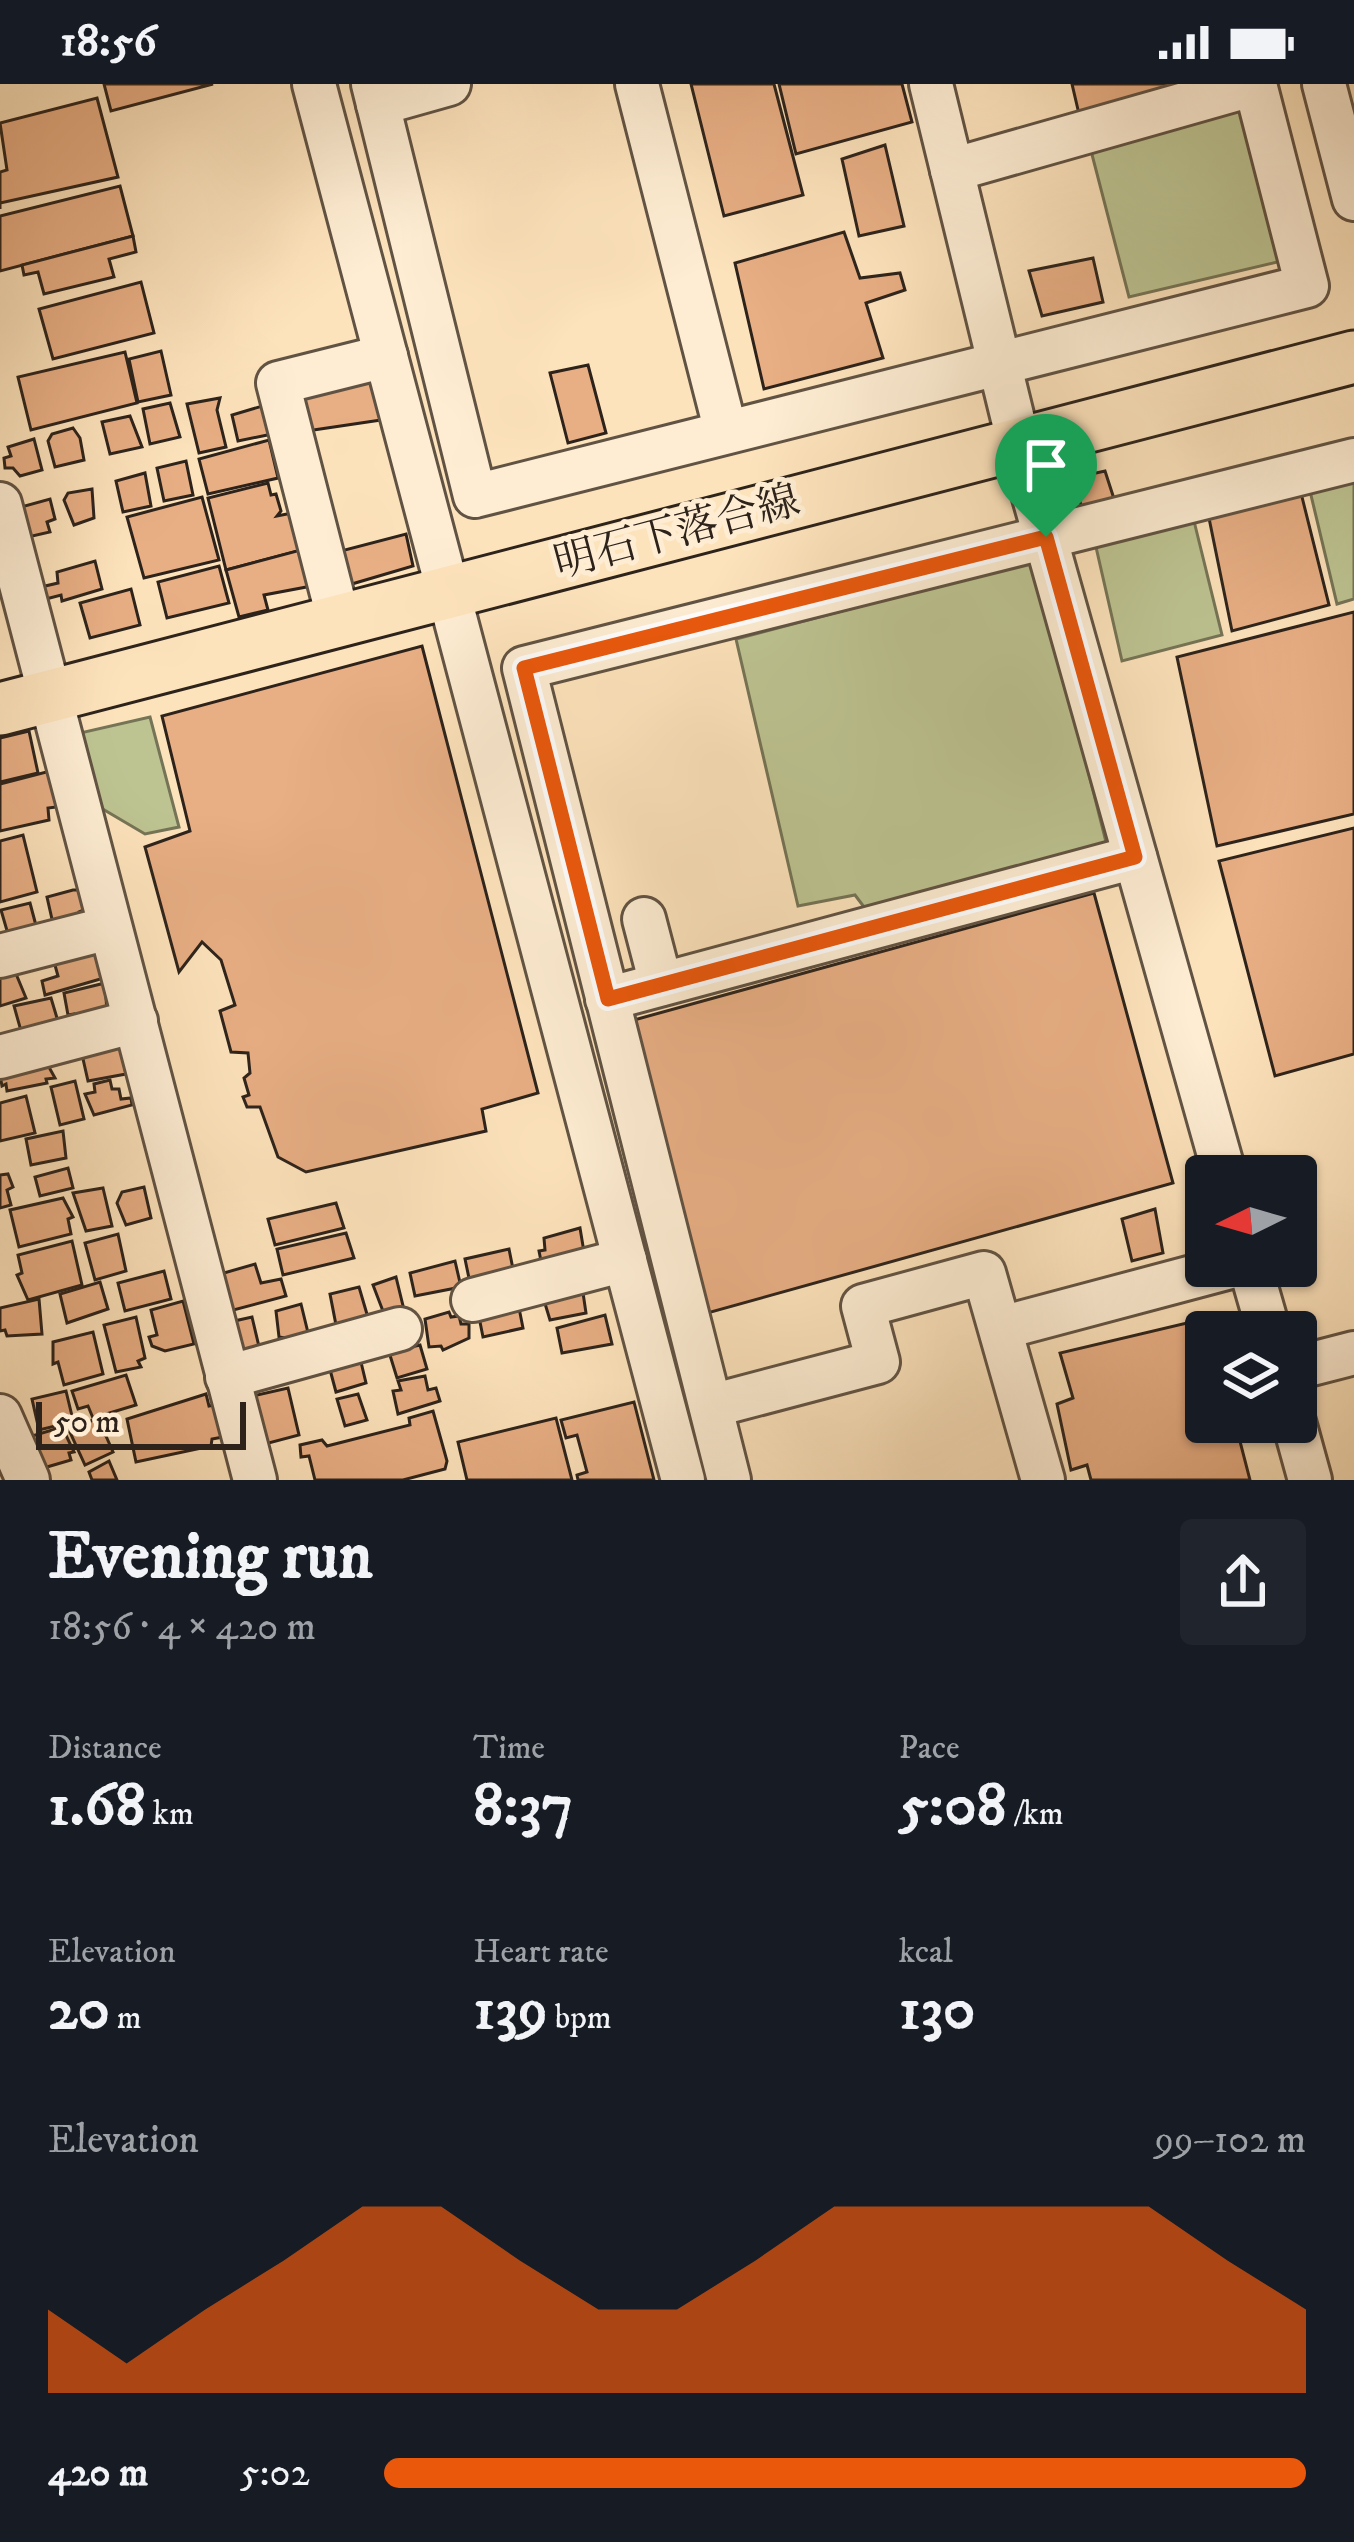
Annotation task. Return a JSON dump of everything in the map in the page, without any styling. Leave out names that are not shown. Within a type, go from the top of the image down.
[{"type":"main road","name":"明石下落合線","points":[[0,709],[1354,357]]},
{"type":"street","points":[[314,84],[683,1480]]},
{"type":"street","points":[[449,84],[376,94],[475,496],[1307,286],[1255,84],[952,170]]},
{"type":"street","points":[[637,84],[726,432]]},
{"type":"street","points":[[931,84],[1019,444],[1219,1155]]},
{"type":"street","points":[[1324,84],[1354,199]]},
{"type":"street","points":[[339,621],[278,383],[386,356]]},
{"type":"street","points":[[729,1480],[524,668],[1354,460]]},
{"type":"street","points":[[0,504],[255,1480]]},
{"type":"street","points":[[608,999],[1135,857]]},
{"type":"street","points":[[644,919],[661,984]]},
{"type":"street","points":[[0,956],[109,928]]},
{"type":"street","points":[[0,1058],[72,1054],[136,1021]]},
{"type":"street","points":[[473,1300],[625,1260]]},
{"type":"street","points":[[711,1406],[878,1362],[863,1306],[983,1273],[1043,1480]]},
{"type":"street","points":[[1000,1328],[1185,1279]]},
{"type":"street","points":[[227,1377],[384,1344]]},
{"type":"street","points":[[1317,1363],[1354,1353]]},
{"type":"street","points":[[0,1416],[28,1480]]},
{"type":"street","points":[[1300,1443],[1310,1480]]},
{"type":"green space","points":[[1247,97],[1290,259],[1129,297],[1089,143]]},
{"type":"green space","points":[[1354,479],[1354,599],[1337,604],[1310,491]]},
{"type":"green space","points":[[1194,521],[1222,635],[1122,661],[1096,547]]},
{"type":"green space","points":[[1035,560],[1107,846],[867,911],[855,895],[798,906],[736,639]]},
{"type":"green space","points":[[150,717],[179,827],[145,834],[101,808],[80,733]]},
{"type":"building","points":[[104,84],[213,84],[111,111]]},
{"type":"building","points":[[691,84],[774,84],[803,195],[724,216]]},
{"type":"building","points":[[779,84],[902,84],[912,122],[796,154]]},
{"type":"building","points":[[1072,84],[1189,84],[1079,114]]},
{"type":"building","points":[[97,98],[118,177],[0,203],[0,172],[7,170],[0,123]]},
{"type":"building","points":[[885,145],[904,226],[859,236],[842,159]]},
{"type":"building","points":[[120,186],[133,236],[0,271],[0,216]]},
{"type":"building","points":[[844,232],[860,278],[900,273],[905,290],[866,303],[883,358],[764,389],[735,263]]},
{"type":"building","points":[[133,236],[136,252],[109,259],[114,277],[44,294],[38,272],[24,275],[22,265]]},
{"type":"building","points":[[1093,258],[1103,302],[1042,316],[1029,271]]},
{"type":"building","points":[[141,282],[154,333],[53,359],[39,309]]},
{"type":"building","points":[[161,351],[171,395],[138,402],[129,359]]},
{"type":"building","points":[[125,352],[137,403],[31,430],[18,377]]},
{"type":"building","points":[[588,365],[606,433],[568,443],[550,373]]},
{"type":"building","points":[[356,376],[370,382],[381,420],[300,432],[297,392]]},
{"type":"building","points":[[220,398],[217,410],[226,447],[199,453],[187,404]]},
{"type":"building","points":[[170,403],[180,437],[150,444],[143,409]]},
{"type":"building","points":[[269,404],[277,433],[238,441],[232,415]]},
{"type":"building","points":[[130,416],[142,447],[110,454],[102,422]]},
{"type":"building","points":[[73,428],[84,460],[55,467],[48,441],[52,434]]},
{"type":"building","points":[[34,439],[42,470],[20,476],[13,468],[5,468],[4,458],[11,456],[8,447]]},
{"type":"building","points":[[269,440],[278,478],[208,494],[199,459]]},
{"type":"building","points":[[186,461],[193,495],[164,501],[157,468]]},
{"type":"building","points":[[1105,471],[1116,505],[1083,512],[1073,478]]},
{"type":"building","points":[[145,473],[151,506],[123,512],[116,481]]},
{"type":"building","points":[[268,483],[281,511],[277,516],[292,513],[302,550],[226,570],[208,498]]},
{"type":"building","points":[[92,489],[94,518],[74,525],[64,500],[68,493]]},
{"type":"building","points":[[1301,493],[1329,605],[1232,631],[1209,518]]},
{"type":"building","points":[[202,497],[219,560],[144,578],[127,517]]},
{"type":"building","points":[[50,499],[55,519],[47,522],[50,532],[28,537],[21,507]]},
{"type":"building","points":[[406,534],[413,566],[345,586],[337,552]]},
{"type":"building","points":[[308,548],[317,585],[264,595],[268,610],[239,617],[226,570]]},
{"type":"building","points":[[95,561],[102,589],[62,601],[61,595],[42,600],[41,587],[58,583],[57,572]]},
{"type":"building","points":[[219,566],[229,603],[167,618],[158,582]]},
{"type":"building","points":[[131,589],[140,625],[90,638],[80,603]]},
{"type":"building","points":[[1354,612],[1354,814],[1217,846],[1177,657]]},
{"type":"building","points":[[422,646],[538,1093],[482,1109],[486,1131],[306,1172],[278,1157],[260,1107],[247,1107],[243,1097],[249,1095],[244,1078],[250,1073],[248,1053],[231,1052],[220,1011],[235,1005],[221,960],[202,942],[179,972],[145,847],[190,831],[162,716]]},
{"type":"building","points":[[29,731],[38,773],[0,782],[0,738]]},
{"type":"building","points":[[54,770],[64,806],[48,808],[49,820],[0,831],[0,784]]},
{"type":"building","points":[[1354,828],[1354,1054],[1275,1076],[1219,861]]},
{"type":"building","points":[[23,835],[37,892],[0,902],[0,841]]},
{"type":"building","points":[[87,890],[90,907],[79,912],[80,922],[54,928],[47,897]]},
{"type":"building","points":[[1094,893],[1173,1183],[704,1314],[634,1020]]},
{"type":"building","points":[[30,903],[38,933],[10,941],[1,910]]},
{"type":"building","points":[[96,947],[104,978],[45,995],[42,981],[58,976],[53,958]]},
{"type":"building","points":[[14,969],[26,998],[0,1006],[0,973]]},
{"type":"building","points":[[105,983],[107,1012],[75,1021],[74,1014],[68,1015],[64,993]]},
{"type":"building","points":[[51,998],[60,1028],[23,1038],[14,1006]]},
{"type":"building","points":[[119,1043],[126,1074],[88,1081],[81,1050]]},
{"type":"building","points":[[45,1060],[55,1078],[46,1079],[47,1083],[7,1091],[6,1084],[2,1086],[0,1075]]},
{"type":"building","points":[[110,1080],[112,1089],[119,1089],[121,1099],[131,1098],[132,1105],[94,1115],[85,1094],[95,1092],[94,1084]]},
{"type":"building","points":[[75,1081],[84,1119],[60,1125],[51,1087]]},
{"type":"building","points":[[26,1096],[35,1133],[0,1141],[0,1103]]},
{"type":"building","points":[[63,1131],[66,1158],[31,1165],[26,1139]]},
{"type":"building","points":[[68,1168],[73,1188],[40,1196],[35,1177]]},
{"type":"building","points":[[8,1174],[13,1187],[7,1190],[11,1205],[0,1208],[0,1175]]},
{"type":"building","points":[[144,1187],[151,1218],[126,1225],[117,1203],[122,1192]]},
{"type":"building","points":[[103,1188],[112,1226],[86,1231],[73,1193]]},
{"type":"building","points":[[63,1198],[73,1217],[68,1219],[71,1234],[19,1247],[10,1210]]},
{"type":"building","points":[[336,1203],[344,1228],[275,1245],[268,1219]]},
{"type":"building","points":[[1155,1209],[1163,1253],[1132,1261],[1122,1219]]},
{"type":"building","points":[[580,1228],[585,1258],[542,1266],[539,1251],[545,1250],[544,1238]]},
{"type":"building","points":[[346,1233],[354,1258],[283,1275],[277,1249]]},
{"type":"building","points":[[118,1234],[126,1271],[95,1280],[85,1243]]},
{"type":"building","points":[[72,1241],[82,1285],[28,1300],[17,1275],[22,1273],[18,1255]]},
{"type":"building","points":[[509,1249],[513,1269],[470,1283],[465,1259]]},
{"type":"building","points":[[455,1261],[461,1287],[415,1296],[410,1273]]},
{"type":"building","points":[[255,1264],[261,1283],[281,1279],[286,1296],[226,1312],[217,1275]]},
{"type":"building","points":[[164,1271],[171,1299],[125,1311],[118,1283]]},
{"type":"building","points":[[396,1277],[405,1314],[386,1319],[373,1285]]},
{"type":"building","points":[[100,1282],[108,1309],[67,1323],[60,1294]]},
{"type":"building","points":[[582,1286],[586,1313],[550,1320],[543,1297]]},
{"type":"building","points":[[359,1287],[369,1321],[337,1330],[330,1294]]},
{"type":"building","points":[[39,1299],[42,1334],[7,1336],[5,1330],[0,1331],[0,1308]]},
{"type":"building","points":[[183,1301],[194,1344],[165,1351],[152,1346],[149,1337],[157,1335],[151,1310]]},
{"type":"building","points":[[518,1303],[523,1328],[483,1337],[479,1317]]},
{"type":"building","points":[[301,1304],[310,1341],[288,1348],[286,1338],[279,1337],[276,1311]]},
{"type":"building","points":[[449,1312],[451,1317],[459,1316],[461,1324],[469,1324],[469,1338],[443,1350],[429,1347],[425,1319]]},
{"type":"building","points":[[605,1315],[612,1344],[562,1353],[557,1328]]},
{"type":"building","points":[[136,1317],[145,1358],[138,1361],[141,1367],[116,1372],[104,1325]]},
{"type":"building","points":[[252,1317],[261,1355],[238,1359],[230,1322]]},
{"type":"building","points":[[1185,1323],[1185,1443],[1240,1443],[1250,1480],[1091,1480],[1087,1465],[1071,1470],[1057,1404],[1073,1398],[1060,1353]]},
{"type":"building","points":[[93,1332],[103,1374],[64,1385],[58,1362],[53,1364],[53,1342]]},
{"type":"building","points":[[420,1345],[427,1369],[397,1378],[389,1352]]},
{"type":"building","points":[[360,1358],[366,1383],[336,1392],[329,1366]]},
{"type":"building","points":[[126,1375],[136,1405],[93,1418],[88,1406],[78,1409],[72,1391]]},
{"type":"building","points":[[425,1376],[428,1390],[436,1388],[440,1401],[398,1414],[393,1391],[401,1390],[398,1381]]},
{"type":"building","points":[[288,1388],[299,1435],[265,1444],[253,1396]]},
{"type":"building","points":[[66,1391],[72,1416],[66,1418],[68,1423],[39,1430],[32,1399]]},
{"type":"building","points":[[206,1394],[209,1406],[220,1404],[223,1437],[212,1439],[211,1446],[136,1462],[127,1419]]},
{"type":"building","points":[[358,1394],[367,1420],[345,1426],[337,1399]]},
{"type":"building","points":[[634,1402],[654,1480],[578,1480],[577,1475],[587,1472],[577,1435],[566,1438],[561,1420]]},
{"type":"building","points":[[433,1411],[445,1469],[403,1480],[315,1480],[309,1456],[301,1457],[300,1445],[322,1440],[327,1446],[410,1425],[409,1418]]},
{"type":"building","points":[[98,1418],[113,1452],[85,1465],[69,1430]]},
{"type":"building","points":[[556,1418],[572,1480],[467,1480],[458,1442]]},
{"type":"building","points":[[62,1427],[74,1452],[69,1453],[71,1460],[40,1469],[32,1436]]},
{"type":"building","points":[[109,1461],[117,1480],[92,1480],[89,1472]]},
{"type":"route","points":[[1046,537],[1135,857],[608,999],[524,668],[1046,537]]}]
